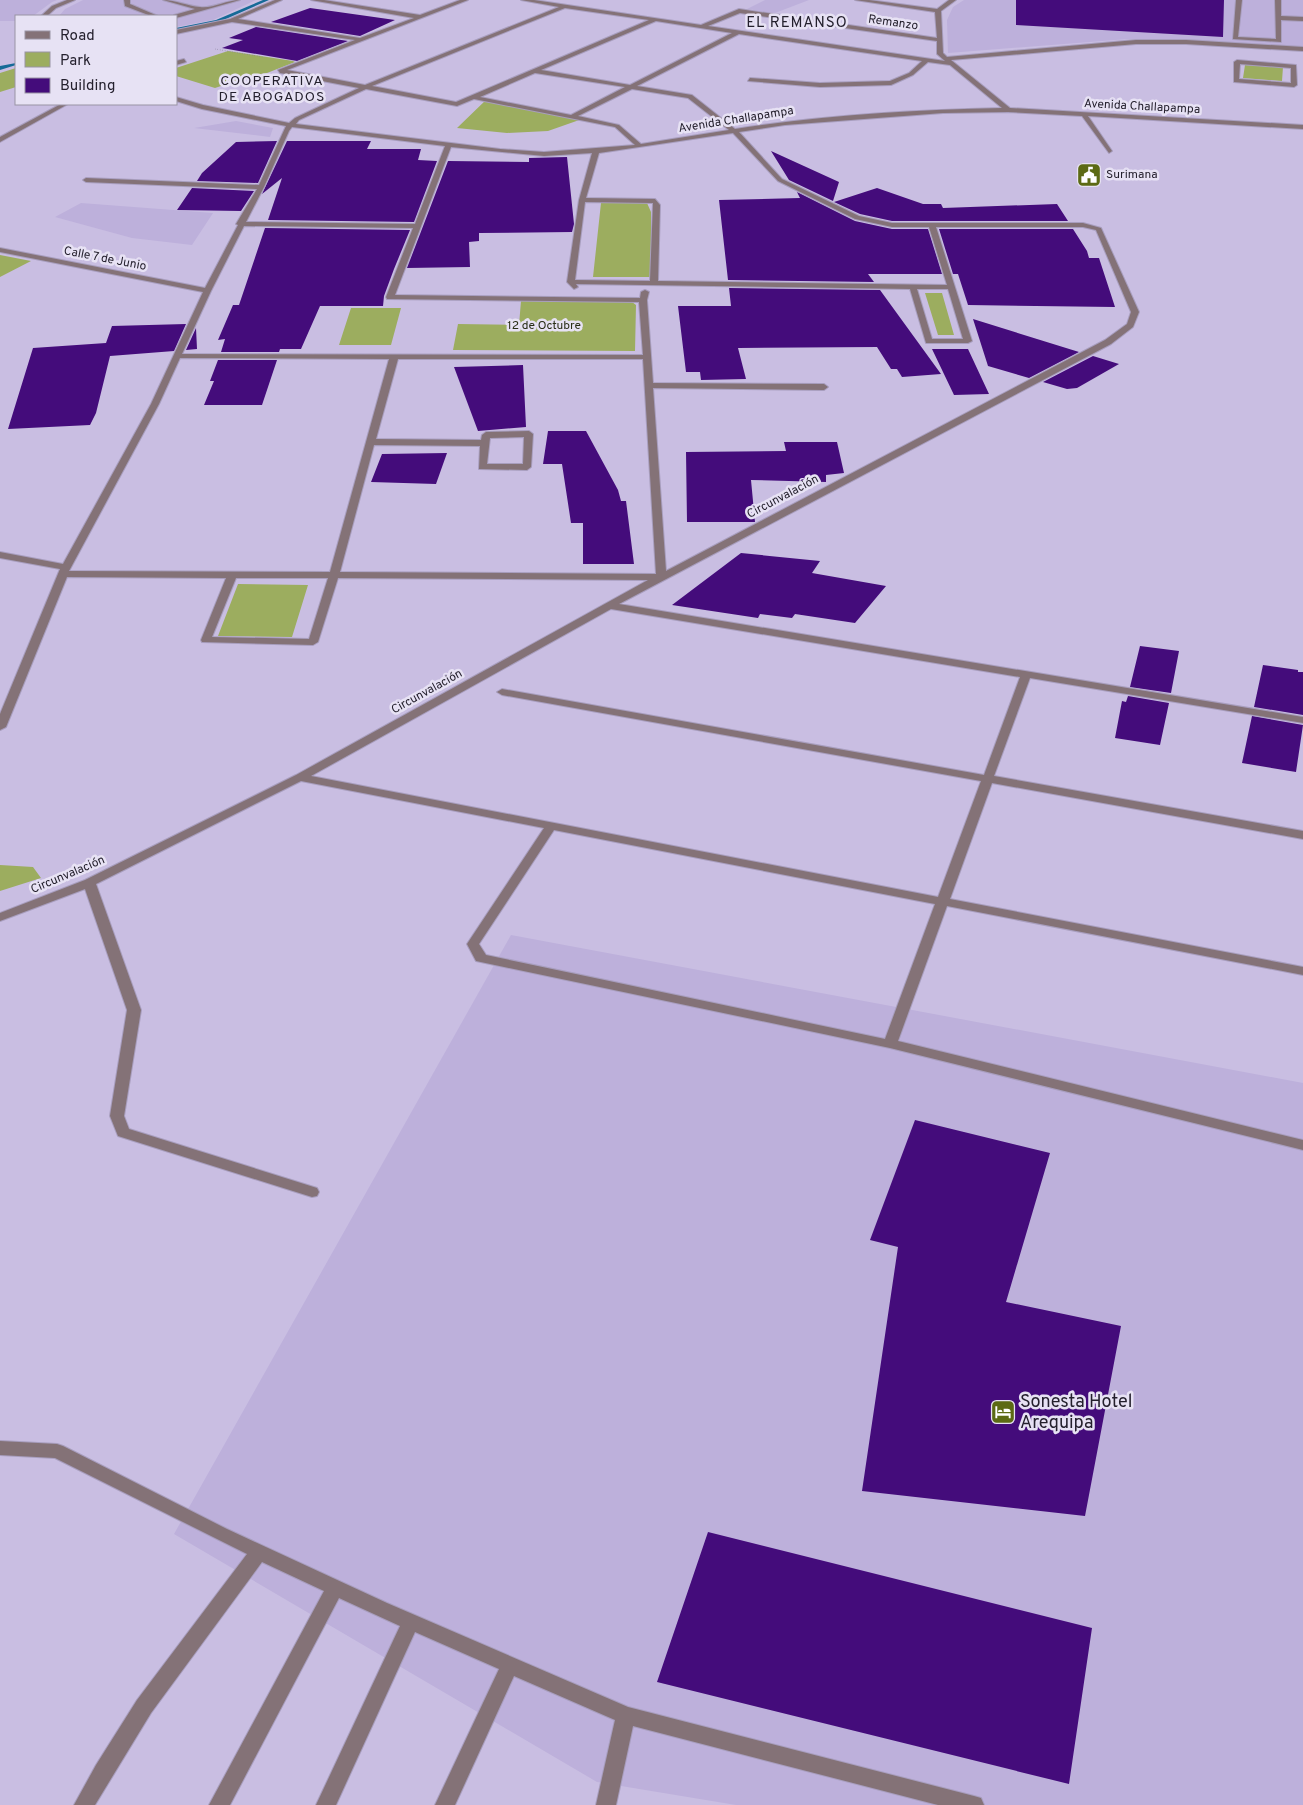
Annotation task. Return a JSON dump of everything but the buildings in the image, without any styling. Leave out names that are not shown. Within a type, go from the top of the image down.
[{"type":"street","points":[[45,15],[54,7],[72,0]]},
{"type":"street","points":[[128,0],[127,5],[152,15]]},
{"type":"street","points":[[166,0],[202,9]]},
{"type":"street","points":[[178,15],[237,0],[235,0]]},
{"type":"street","points":[[178,32],[232,20],[279,0]]},
{"type":"street","points":[[314,0],[420,17]]},
{"type":"street","points":[[465,0],[280,72],[455,104],[654,20]]},
{"type":"street","points":[[524,0],[952,64]]},
{"type":"street","points":[[858,0],[940,9],[953,0]]},
{"type":"street","points":[[1239,0],[1235,38],[1279,41],[1278,0]]},
{"type":"street","points":[[934,3],[940,9],[938,40],[940,54],[1008,110]]},
{"type":"street","points":[[0,727],[65,570],[155,404],[206,291],[260,187],[286,130],[297,119],[365,87],[565,6]]},
{"type":"street","name":"Remanzo","points":[[700,27],[740,11],[938,40]]},
{"type":"street","points":[[1279,18],[1303,20]]},
{"type":"street","points":[[232,20],[361,40]]},
{"type":"street","points":[[572,117],[738,32]]},
{"type":"street","points":[[946,59],[1136,42],[1186,42],[1303,49]]},
{"type":"street","points":[[750,80],[820,85],[891,83],[911,74],[927,60]]},
{"type":"street","points":[[178,62],[184,61]]},
{"type":"street","points":[[1237,62],[1294,66],[1295,79],[1294,85],[1236,81],[1237,62]]},
{"type":"street","name":"Circunvalación","points":[[0,917],[89,883],[300,777],[612,606],[661,577],[1108,342],[1130,325],[1135,312],[1099,229],[1083,225],[892,225],[857,218],[780,180],[733,130],[690,96],[533,72]]},
{"type":"street","points":[[1295,79],[1303,79]]},
{"type":"street","points":[[473,97],[617,126],[640,146]]},
{"type":"street","name":"Avenida Challapampa","points":[[178,100],[202,107],[290,125],[449,145],[544,154],[640,146],[733,130],[832,118],[943,111],[1008,110],[1303,127]]},
{"type":"street","points":[[0,140],[63,105]]},
{"type":"street","points":[[1084,115],[1109,150]]},
{"type":"street","points":[[449,145],[390,297],[643,300]]},
{"type":"street","points":[[582,299],[571,282],[582,200],[596,151]]},
{"type":"street","points":[[86,180],[260,187]]},
{"type":"street","points":[[582,200],[655,201],[657,205],[654,284]]},
{"type":"street","points":[[240,224],[418,226]]},
{"type":"street","points":[[913,287],[929,341],[968,341],[932,225]]},
{"type":"street","name":"Calle 7 de Junio","points":[[0,250],[206,291]]},
{"type":"street","points":[[571,282],[951,287]]},
{"type":"street","points":[[0,556],[65,570],[232,575],[661,577],[643,300],[645,290],[654,284]]},
{"type":"street","points":[[178,356],[646,357]]},
{"type":"street","points":[[232,575],[206,640],[313,642],[334,575],[394,357]]},
{"type":"street","points":[[648,385],[824,387]]},
{"type":"street","points":[[486,434],[529,434],[528,467],[482,467],[485,443],[486,434]]},
{"type":"street","points":[[371,442],[485,443]]},
{"type":"street","points":[[612,606],[1303,720]]},
{"type":"street","points":[[890,1044],[1026,675]]},
{"type":"street","points":[[502,692],[989,778],[1303,836]]},
{"type":"street","points":[[300,777],[1303,971]]},
{"type":"street","points":[[551,826],[473,944],[481,958],[890,1044],[1303,1145]]},
{"type":"street","points":[[89,883],[134,1010],[116,1116],[123,1132],[312,1192]]},
{"type":"street","points":[[0,1448],[57,1451],[259,1552],[336,1588],[626,1716],[974,1805]]},
{"type":"street","points":[[84,1805],[104,1767],[146,1704],[259,1552]]},
{"type":"street","points":[[219,1805],[336,1588]]},
{"type":"street","points":[[326,1805],[410,1622]]},
{"type":"street","points":[[446,1805],[510,1665]]},
{"type":"street","points":[[606,1805],[626,1716]]},
{"type":"path","points":[[214,48],[298,64]]},
{"type":"shaded area","points":[[0,0],[57,0],[34,15],[15,15],[15,21],[0,21]]},
{"type":"shaded area","points":[[83,0],[256,0],[213,20],[178,27],[178,15],[60,15],[65,9]]},
{"type":"shaded area","points":[[765,0],[809,0],[775,13],[747,9]]},
{"type":"shaded area","points":[[964,0],[1303,0],[1303,47],[1189,40],[1128,39],[948,53],[947,20],[953,7]]},
{"type":"shaded area","points":[[236,121],[273,128],[270,137],[194,128]]},
{"type":"shaded area","points":[[81,203],[213,213],[192,245],[132,238],[55,217]]},
{"type":"shaded area","points":[[511,935],[1303,1083],[1303,1805],[736,1805],[597,1782],[174,1534]]},
{"type":"green space","points":[[228,51],[295,62],[267,73],[254,75],[215,88],[178,77],[178,67]]},
{"type":"green space","points":[[1245,65],[1283,67],[1282,81],[1243,78]]},
{"type":"green space","points":[[15,68],[15,87],[0,92],[0,73]]},
{"type":"green space","points":[[487,99],[585,118],[548,131],[507,133],[457,128]]},
{"type":"green space","points":[[601,203],[647,203],[651,212],[651,277],[593,277]]},
{"type":"green space","points":[[0,255],[31,261],[0,277]]},
{"type":"green space","points":[[925,293],[942,293],[954,335],[938,335]]},
{"type":"green space","name":"12 de Octubre","points":[[521,301],[632,302],[636,305],[635,351],[453,350],[458,324],[519,325]]},
{"type":"green space","points":[[351,308],[401,308],[391,345],[339,345]]},
{"type":"green space","points":[[238,584],[308,585],[292,637],[218,636]]},
{"type":"green space","points":[[0,865],[33,867],[41,878],[0,891]]},
{"type":"waterway","points":[[178,30],[217,21],[267,0]]},
{"type":"waterway","points":[[0,68],[15,64]]},
{"type":"place","name":"Surimana","points":[[1089,175]]},
{"type":"place","name":"Sonesta Hotel Arequipa","points":[[1003,1412]]},
{"type":"district","name":"EL REMANSO","points":[[797,23]]},
{"type":"district","name":"COOPERATIVA DE ABOGADOS","points":[[272,89]]}]
